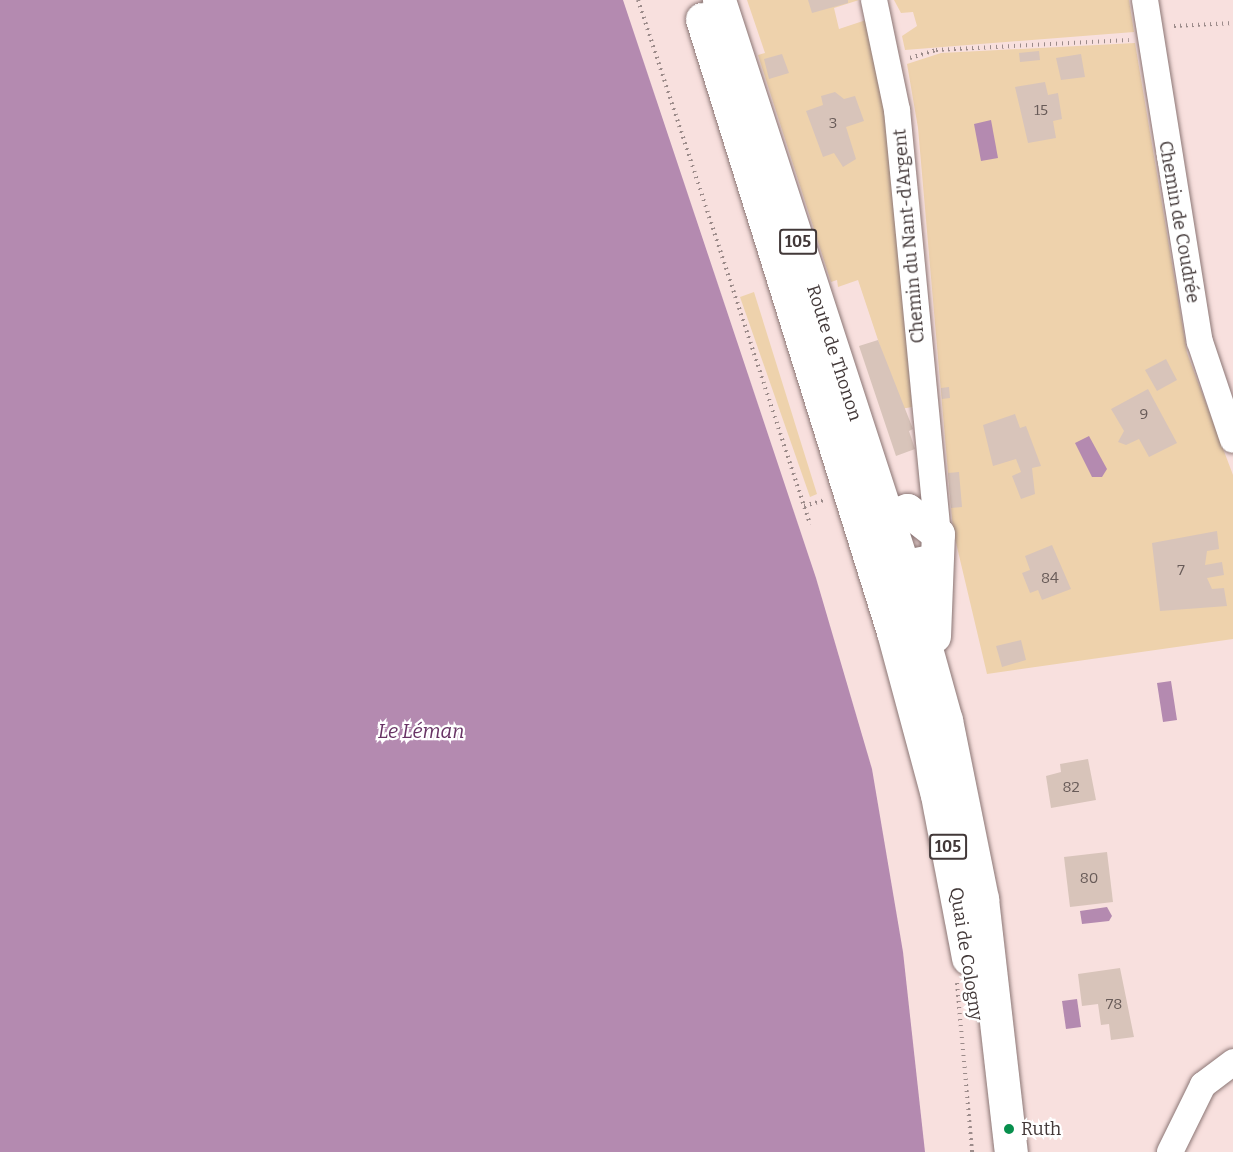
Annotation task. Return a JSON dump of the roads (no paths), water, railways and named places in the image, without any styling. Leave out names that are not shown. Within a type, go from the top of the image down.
[{"type":"main road","name":"Route de Thonon","points":[[696,0],[868,551]]},
{"type":"main road","name":"Route de Thonon","points":[[719,0],[897,513],[904,570]]},
{"type":"main road","points":[[897,513],[937,547],[904,570],[878,565],[868,551],[869,534],[897,513]]},
{"type":"main road","points":[[932,668],[937,547]]},
{"type":"main road","name":"Quai de Cologny","points":[[868,551],[952,864],[990,1152]]},
{"type":"main road","name":"Quai de Cologny","points":[[904,570],[932,668],[976,856],[1011,1152]]},
{"type":"street","name":"Chemin du Nant-d'Argent","points":[[874,0],[900,134],[937,547]]},
{"type":"street","name":"Chemin de Coudrée","points":[[1144,0],[1200,342],[1233,440]]},
{"type":"street","points":[[897,513],[931,475]]},
{"type":"street","points":[[1170,1152],[1203,1085],[1233,1062]]},
{"type":"water","name":"Le Léman","points":[[0,0],[623,0],[816,578],[872,769],[903,952],[925,1152],[0,1152]]},
{"type":"water","points":[[991,120],[998,158],[981,161],[974,124]]},
{"type":"water","points":[[1089,436],[1107,469],[1102,477],[1092,477],[1075,443]]},
{"type":"water","points":[[1171,681],[1177,720],[1163,722],[1157,683]]},
{"type":"water","points":[[1107,907],[1112,916],[1109,921],[1082,924],[1080,911]]},
{"type":"water","points":[[1077,999],[1081,1027],[1066,1029],[1062,1001]]},
{"type":"place","name":"Ruth","points":[[1009,1129]]}]
